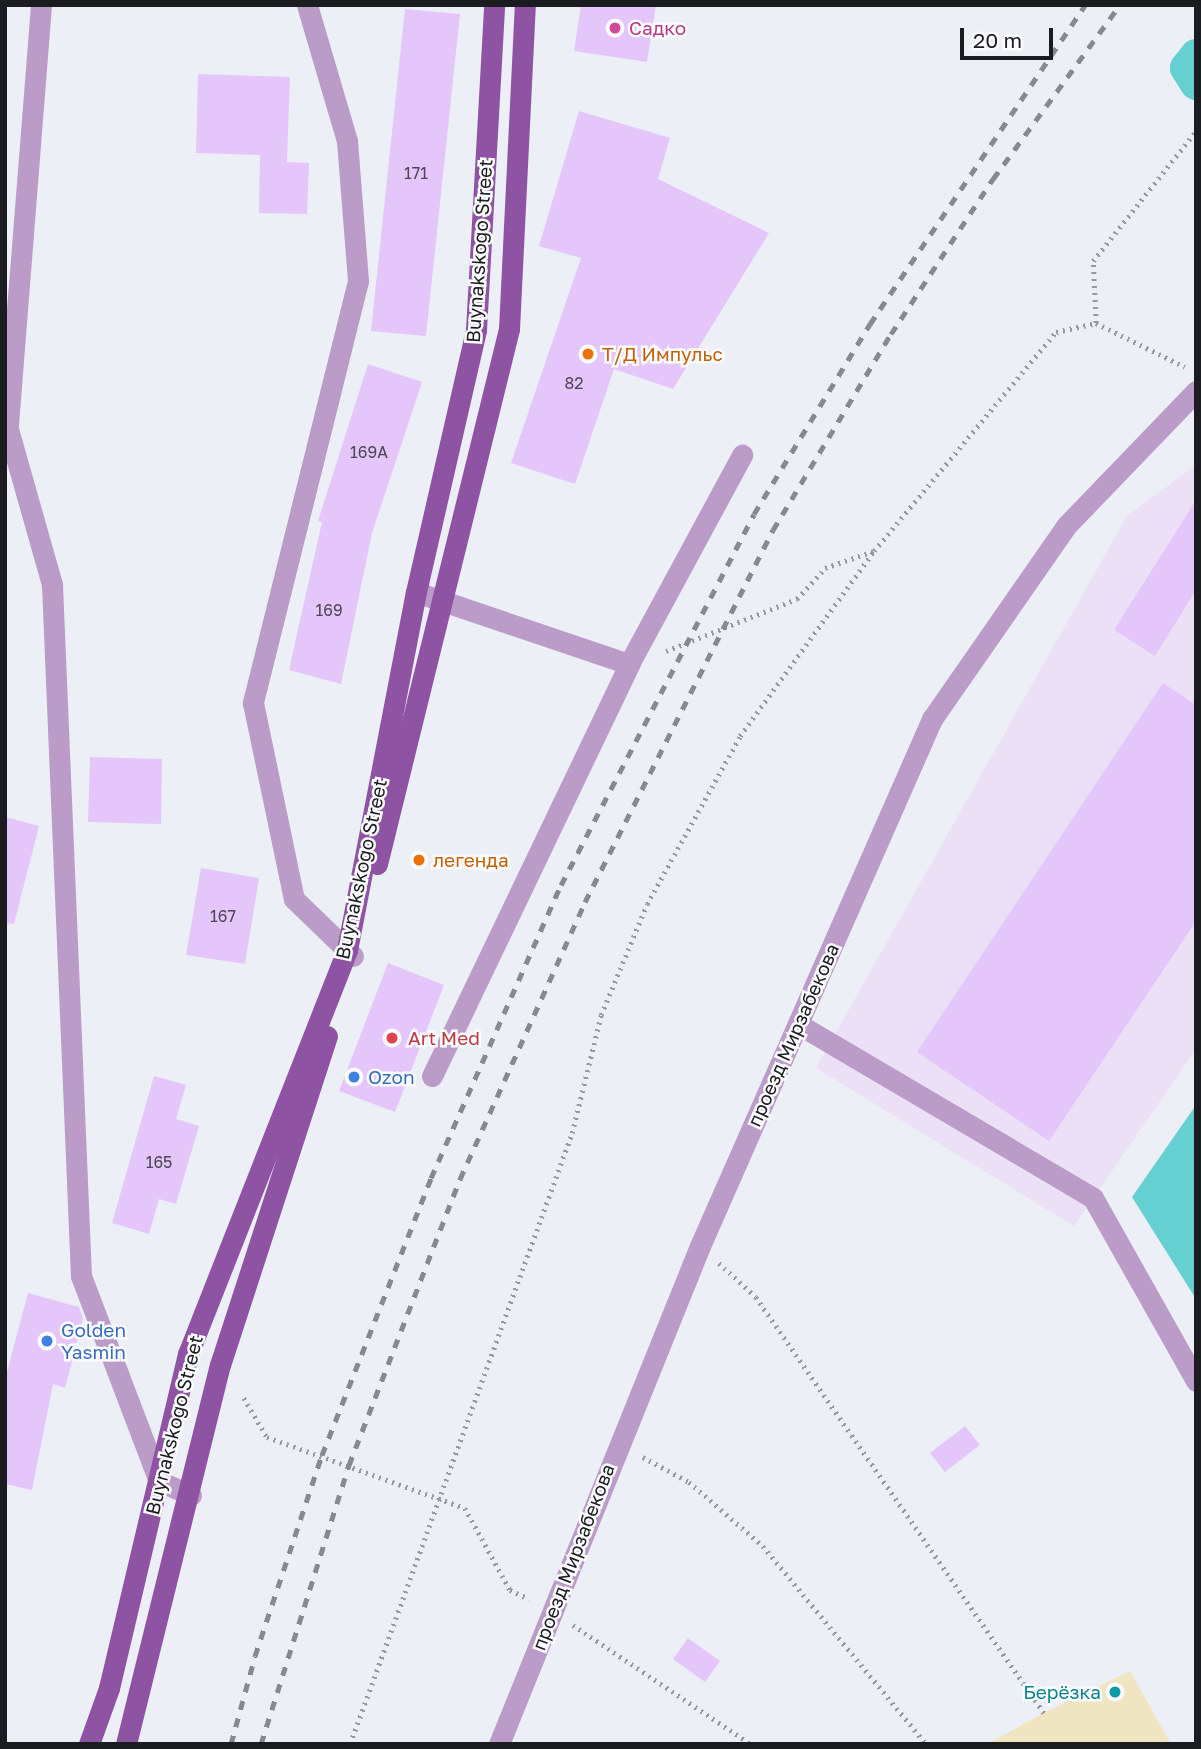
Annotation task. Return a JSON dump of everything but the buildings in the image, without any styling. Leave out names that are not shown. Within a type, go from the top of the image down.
[{"type":"main road","name":"Buynakskogo Street","points":[[89,1744],[108,1688],[188,1354],[350,953],[416,592],[476,330],[494,5]]},
{"type":"main road","name":"Buynakskogo Street","points":[[126,1744],[191,1495],[220,1365],[350,953],[444,601],[509,329],[525,5]]},
{"type":"street","points":[[41,5],[6,427],[52,585],[81,1276],[159,1481],[191,1495]]},
{"type":"street","points":[[307,5],[347,141],[358,281],[253,703],[294,899],[350,953]]},
{"type":"street","name":"проезд Мирзабекова","points":[[506,1740],[552,1610],[700,1246],[932,719],[1067,525],[1196,391]]},
{"type":"street","points":[[432,1076],[629,664],[742,455]]},
{"type":"street","points":[[416,592],[629,664]]},
{"type":"street","points":[[798,1024],[1093,1198],[1196,1381]]},
{"type":"path","points":[[1096,323],[1093,261],[1196,131]]},
{"type":"path","points":[[350,1744],[572,1133],[601,1016],[647,904],[740,736],[874,551],[1056,332],[1096,323],[1196,373]]},
{"type":"path","points":[[629,664],[797,599],[825,568],[874,551]]},
{"type":"path","points":[[700,1246],[756,1297],[1044,1713]]},
{"type":"path","points":[[244,1398],[267,1437],[465,1508],[510,1590],[552,1610],[751,1744]]},
{"type":"path","points":[[618,1443],[690,1482],[763,1546],[926,1744]]},
{"type":"shaded area","points":[[1196,465],[1196,1049],[1074,1226],[816,1068],[1127,516]]},
{"type":"sand","name":"Берёзка","points":[[1130,1671],[1171,1744],[987,1744],[1044,1713]]},
{"type":"water","points":[[1196,1105],[1196,1299],[1132,1197]]},
{"type":"waterway","points":[[1196,55],[1186,68],[1196,84]]},
{"type":"railway","points":[[231,1744],[255,1656],[322,1455],[431,1178],[561,885],[754,514],[870,324],[1085,5]]},
{"type":"railway","points":[[261,1744],[349,1465],[460,1179],[585,902],[773,530],[891,334],[993,179],[1120,5]]},
{"type":"place","name":"Садко","points":[[615,28]]},
{"type":"place","name":"Т/Д Импульс","points":[[588,354]]},
{"type":"place","name":"легенда","points":[[419,860]]},
{"type":"place","name":"Art Med","points":[[392,1038]]},
{"type":"place","name":"Ozon","points":[[354,1077]]},
{"type":"place","name":"Golden Yasmin","points":[[47,1341]]},
{"type":"place","name":"Берёзка","points":[[1115,1692]]}]
